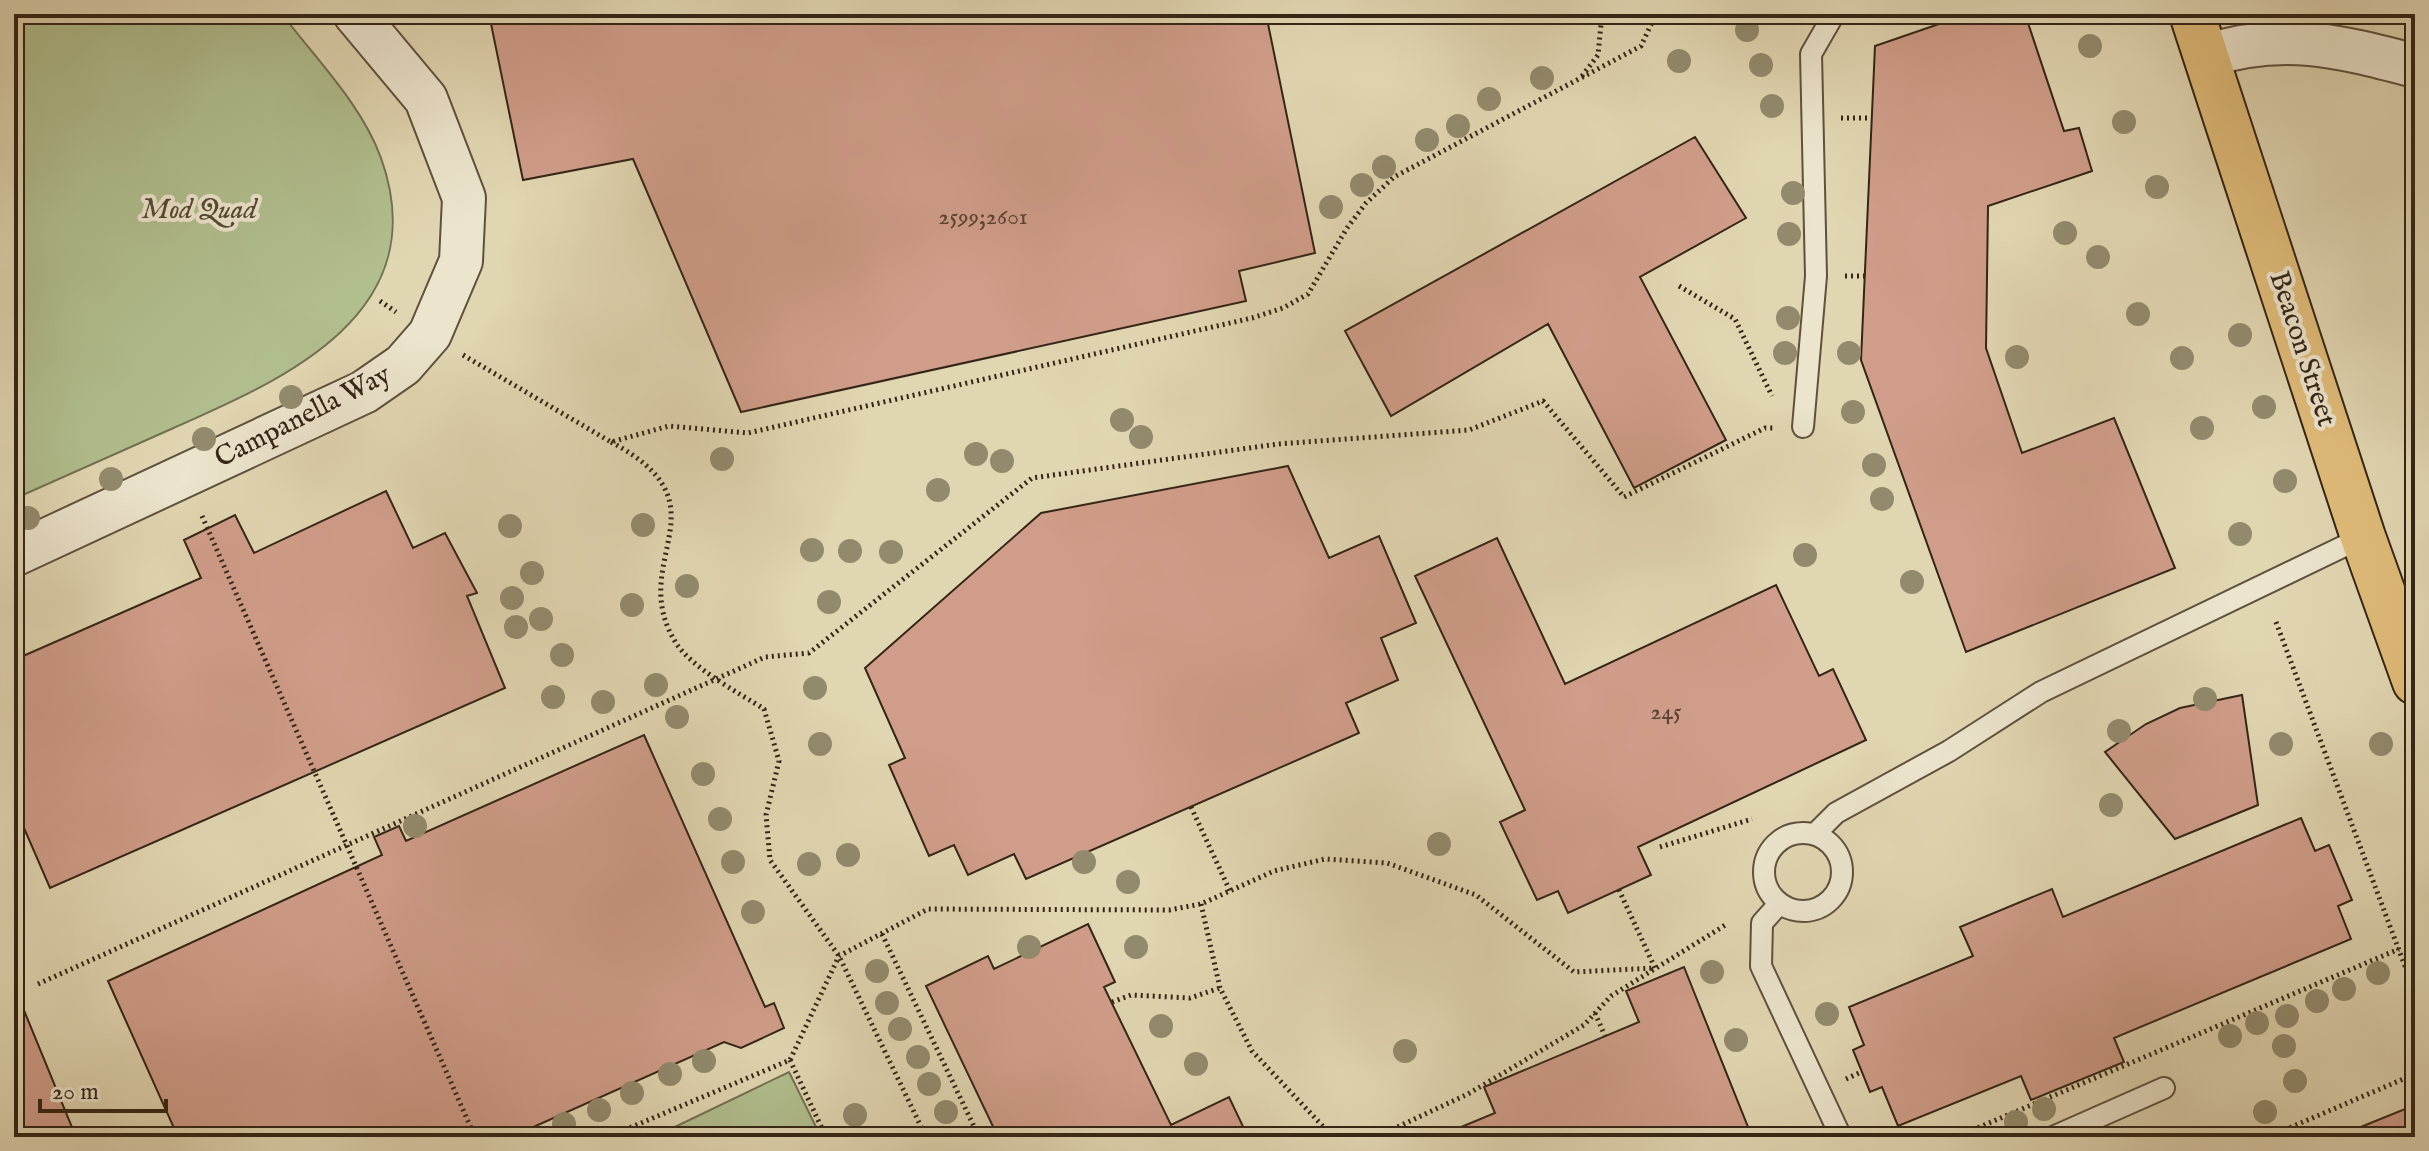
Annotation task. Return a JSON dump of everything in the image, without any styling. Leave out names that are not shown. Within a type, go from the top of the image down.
[{"type":"main road","name":"Beacon Street","points":[[2192,14],[2363,537],[2415,682]]},
{"type":"street","name":"Campanella Way","points":[[14,555],[364,392],[403,365],[430,334],[461,261],[464,198],[426,99],[355,14]]},
{"type":"street","points":[[2206,56],[2262,42],[2305,41],[2415,66]]},
{"type":"lane","points":[[1796,428],[1816,276],[1811,54],[1834,14]]},
{"type":"lane","points":[[1815,834],[1836,813],[1949,751],[2041,692],[2363,537]]},
{"type":"lane","points":[[1793,833],[1815,834],[1832,845],[1842,862],[1842,882],[1833,899],[1816,910],[1796,912],[1779,904],[1765,886],[1763,864],[1774,844],[1793,833]]},
{"type":"lane","points":[[1779,904],[1762,923],[1761,966],[1841,1137]]},
{"type":"lane","points":[[2053,1137],[2164,1088]]},
{"type":"path","points":[[1580,78],[1598,55],[1602,14]]},
{"type":"path","points":[[611,442],[669,426],[748,433],[1252,318],[1283,308],[1308,294],[1347,228],[1366,203],[1394,177],[1641,46],[1656,14]]},
{"type":"path","points":[[1851,118],[1872,118]]},
{"type":"path","points":[[38,984],[716,678],[765,657],[809,653],[1032,478],[1278,444],[1469,430],[1543,401],[1624,497],[1765,428],[1796,428],[1735,319],[1679,286]]},
{"type":"path","points":[[459,353],[643,458],[658,476],[673,508],[671,541],[660,572],[660,609],[677,645],[716,678],[764,709],[779,761],[766,815],[770,860],[839,956],[926,1137]]},
{"type":"path","points":[[202,516],[475,1137]]},
{"type":"path","points":[[2276,622],[2415,993]]},
{"type":"path","points":[[1191,807],[1230,891]]},
{"type":"path","points":[[1660,847],[1752,819]]},
{"type":"path","points":[[608,1137],[790,1060],[839,956],[928,909],[1169,910],[1201,904],[1274,871],[1325,859],[1387,863],[1476,895],[1574,972],[1655,968]]},
{"type":"path","points":[[1619,890],[1655,968]]},
{"type":"path","points":[[1201,904],[1220,988],[1252,1051],[1333,1137]]},
{"type":"path","points":[[1376,1137],[1468,1094],[1584,1025],[1611,996],[1727,924]]},
{"type":"path","points":[[882,934],[979,1137]]},
{"type":"path","points":[[1956,1137],[2399,949]]},
{"type":"path","points":[[1112,1002],[1131,995],[1190,998],[1220,988]]},
{"type":"path","points":[[1595,1013],[1605,1036]]},
{"type":"path","points":[[790,1060],[826,1137]]},
{"type":"path","points":[[2268,1137],[2415,1074]]},
{"type":"green space","name":"Mod Quad","points":[[14,14],[282,14],[337,83],[373,138],[381,158],[393,212],[388,259],[369,299],[339,334],[301,363],[213,410],[14,499]]},
{"type":"green space","points":[[789,1072],[821,1137],[654,1137]]},
{"type":"building","points":[[489,14],[1266,14],[1315,253],[1239,271],[1246,301],[741,412],[633,159],[523,180]]},
{"type":"building","points":[[1968,14],[2025,14],[2064,131],[2079,128],[2092,171],[1988,206],[1986,348],[2022,453],[2114,418],[2175,568],[1966,652],[1861,360],[1875,46]]},
{"type":"building","points":[[1695,137],[1746,218],[1640,277],[1726,440],[1634,488],[1548,324],[1391,416],[1345,331]]},
{"type":"building","points":[[1288,466],[1329,558],[1379,536],[1416,623],[1381,638],[1398,680],[1346,703],[1359,733],[1026,879],[1014,854],[968,875],[954,845],[929,856],[889,765],[905,758],[865,668],[1041,513]]},
{"type":"building","points":[[386,491],[413,548],[445,533],[477,593],[467,596],[505,688],[50,888],[14,805],[14,660],[201,578],[184,540],[235,515],[254,553]]},
{"type":"building","points":[[1497,538],[1565,684],[1776,585],[1819,676],[1833,669],[1866,740],[1638,847],[1651,875],[1568,913],[1558,891],[1537,900],[1500,822],[1525,810],[1415,576]]},
{"type":"building","points":[[2242,695],[2258,805],[2175,839],[2105,752],[2146,724],[2180,708]]},
{"type":"building","points":[[644,735],[765,1007],[774,1003],[784,1028],[741,1048],[724,1042],[511,1137],[178,1137],[108,981],[382,855],[374,837],[399,826],[406,841]]},
{"type":"building","points":[[2301,818],[2315,851],[2329,845],[2352,900],[2338,906],[2351,939],[2114,1038],[2124,1062],[2031,1100],[2021,1076],[1898,1126],[1882,1087],[1870,1092],[1853,1050],[1864,1045],[1849,1007],[1973,956],[1960,927],[2052,889],[2063,917]]},
{"type":"building","points":[[1088,924],[1115,982],[1104,987],[1171,1125],[1229,1097],[1248,1137],[998,1137],[926,986],[988,956],[994,969]]},
{"type":"building","points":[[1684,967],[1752,1137],[1437,1137],[1495,1113],[1484,1087],[1639,1022],[1626,991]]},
{"type":"building","points":[[14,986],[76,1137],[14,1137]]},
{"type":"building","points":[[2405,1109],[2411,1124],[2415,1122],[2415,1137],[2336,1137]]}]
